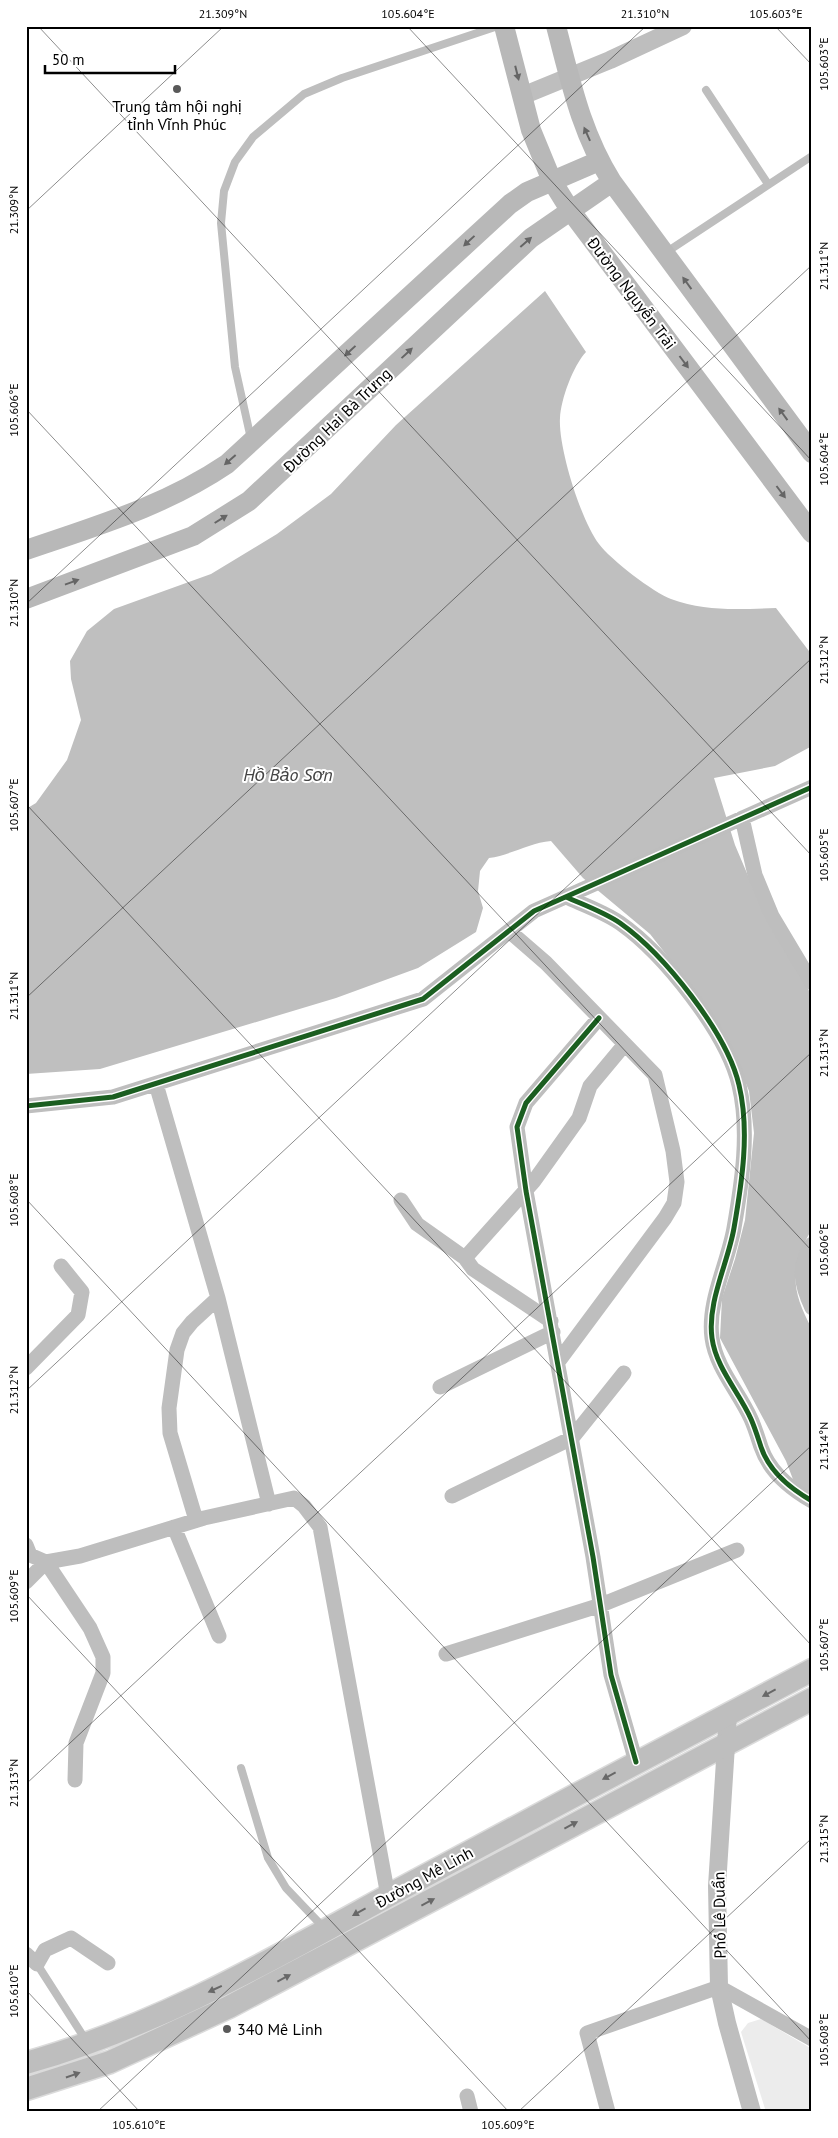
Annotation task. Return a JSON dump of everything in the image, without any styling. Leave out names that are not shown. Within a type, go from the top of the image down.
[{"type":"main road","name":"Đường Nguyễn Trãi","points":[[504,26],[531,130],[552,181],[570,210],[812,533]]},
{"type":"main road","points":[[556,26],[584,128],[599,161],[612,182],[812,453]]},
{"type":"main road","points":[[26,550],[143,509],[175,495],[227,464],[500,212],[527,192],[599,161]]},
{"type":"main road","name":"Đường Hai Bà Trưng","points":[[26,599],[193,536],[248,501],[526,243],[612,182]]},
{"type":"main road","name":"Đường Mê Linh","points":[[26,2063],[89,2044],[154,2018],[223,1985],[636,1762],[812,1670]]},
{"type":"main road","name":"Đường Mê Linh","points":[[26,2089],[110,2062],[229,2007],[724,1745],[811,1702]]},
{"type":"street","points":[[522,96],[570,77],[683,26]]},
{"type":"street","points":[[26,1106],[113,1097],[423,999],[534,911],[812,787]]},
{"type":"street","points":[[739,820],[755,875],[772,916],[812,982]]},
{"type":"street","points":[[571,895],[619,922],[663,964],[704,1014],[733,1067],[742,1103],[743,1156],[732,1240],[715,1302],[712,1336],[721,1366],[747,1410],[767,1461],[790,1486],[812,1501]]},
{"type":"street","points":[[509,931],[546,963],[655,1076],[673,1151],[677,1182],[675,1198],[664,1218],[558,1362]]},
{"type":"street","points":[[598,1018],[526,1103],[517,1127],[526,1191],[572,1438],[612,1675],[636,1762]]},
{"type":"street","points":[[465,1258],[526,1191],[579,1118],[590,1086],[625,1044]]},
{"type":"street","points":[[156,1084],[218,1298],[269,1504]]},
{"type":"street","points":[[401,1200],[418,1224],[465,1258],[473,1269],[552,1326]]},
{"type":"street","points":[[812,1244],[805,1254],[802,1287],[812,1308]]},
{"type":"street","points":[[26,1368],[78,1316],[82,1292],[61,1266]]},
{"type":"street","points":[[196,1520],[170,1434],[169,1408],[177,1350],[183,1333],[218,1298]]},
{"type":"street","points":[[440,1387],[552,1326]]},
{"type":"street","points":[[452,1496],[572,1438],[624,1373]]},
{"type":"street","points":[[26,1582],[46,1562],[80,1556],[196,1520],[294,1498],[304,1506],[320,1527],[388,1896]]},
{"type":"street","points":[[174,1527],[219,1636]]},
{"type":"street","points":[[26,1545],[30,1554],[46,1562],[90,1628],[103,1657],[103,1673],[76,1743],[75,1780]]},
{"type":"street","points":[[446,1654],[601,1605],[737,1550]]},
{"type":"street","name":"Phố Lê Duẩn","points":[[728,1714],[724,1745],[717,1886],[719,1987],[752,2112]]},
{"type":"street","points":[[31,1959],[71,1938],[108,1963]]},
{"type":"street","points":[[608,2112],[587,2034],[719,1987],[812,2039]]},
{"type":"street","points":[[467,2096],[471,2112]]},
{"type":"lane","points":[[251,441],[235,367],[222,223],[224,191],[235,162],[253,137],[304,94],[342,78],[498,26]]},
{"type":"lane","points":[[706,90],[768,184]]},
{"type":"lane","points":[[665,253],[812,156]]},
{"type":"lane","points":[[241,1768],[268,1858],[286,1888],[326,1930]]},
{"type":"lane","points":[[31,1959],[89,2044]]},
{"type":"shaded area","points":[[761,2019],[812,2049],[812,2112],[766,2112],[741,2032],[748,2023]]},
{"type":"water","name":"Hồ Bảo Sơn","points":[[545,291],[586,352],[572,374],[565,392],[561,410],[560,431],[567,465],[578,502],[599,544],[612,558],[633,575],[663,596],[671,599],[710,608],[776,608],[812,655],[812,746],[775,766],[714,778],[735,845],[763,911],[812,996],[812,1229],[799,1256],[796,1267],[796,1279],[800,1302],[812,1329],[812,1496],[794,1482],[786,1461],[720,1338],[722,1298],[745,1220],[754,1133],[749,1091],[733,1052],[705,1004],[650,934],[583,878],[551,841],[489,858],[480,871],[478,891],[483,908],[476,932],[418,968],[336,998],[100,1069],[26,1074],[26,809],[36,803],[67,760],[81,720],[71,679],[70,661],[87,631],[114,609],[211,574],[277,534],[331,494],[396,425]]},
{"type":"cycle path","points":[[26,1106],[113,1097],[423,999],[534,911],[812,787]]},
{"type":"cycle path","points":[[566,897],[614,919],[655,954],[692,996],[722,1042],[732,1064],[742,1102],[744,1156],[734,1228],[712,1311],[711,1324],[714,1349],[723,1370],[751,1419],[769,1464],[789,1485],[812,1501]]},
{"type":"cycle path","points":[[599,1018],[526,1103],[517,1127],[526,1191],[593,1557],[611,1675],[636,1762]]},
{"type":"place","name":"Trung tâm hội nghị tỉnh Vĩnh Phúc","points":[[177,89]]},
{"type":"place","name":"340 Mê Linh","points":[[227,2029]]}]
